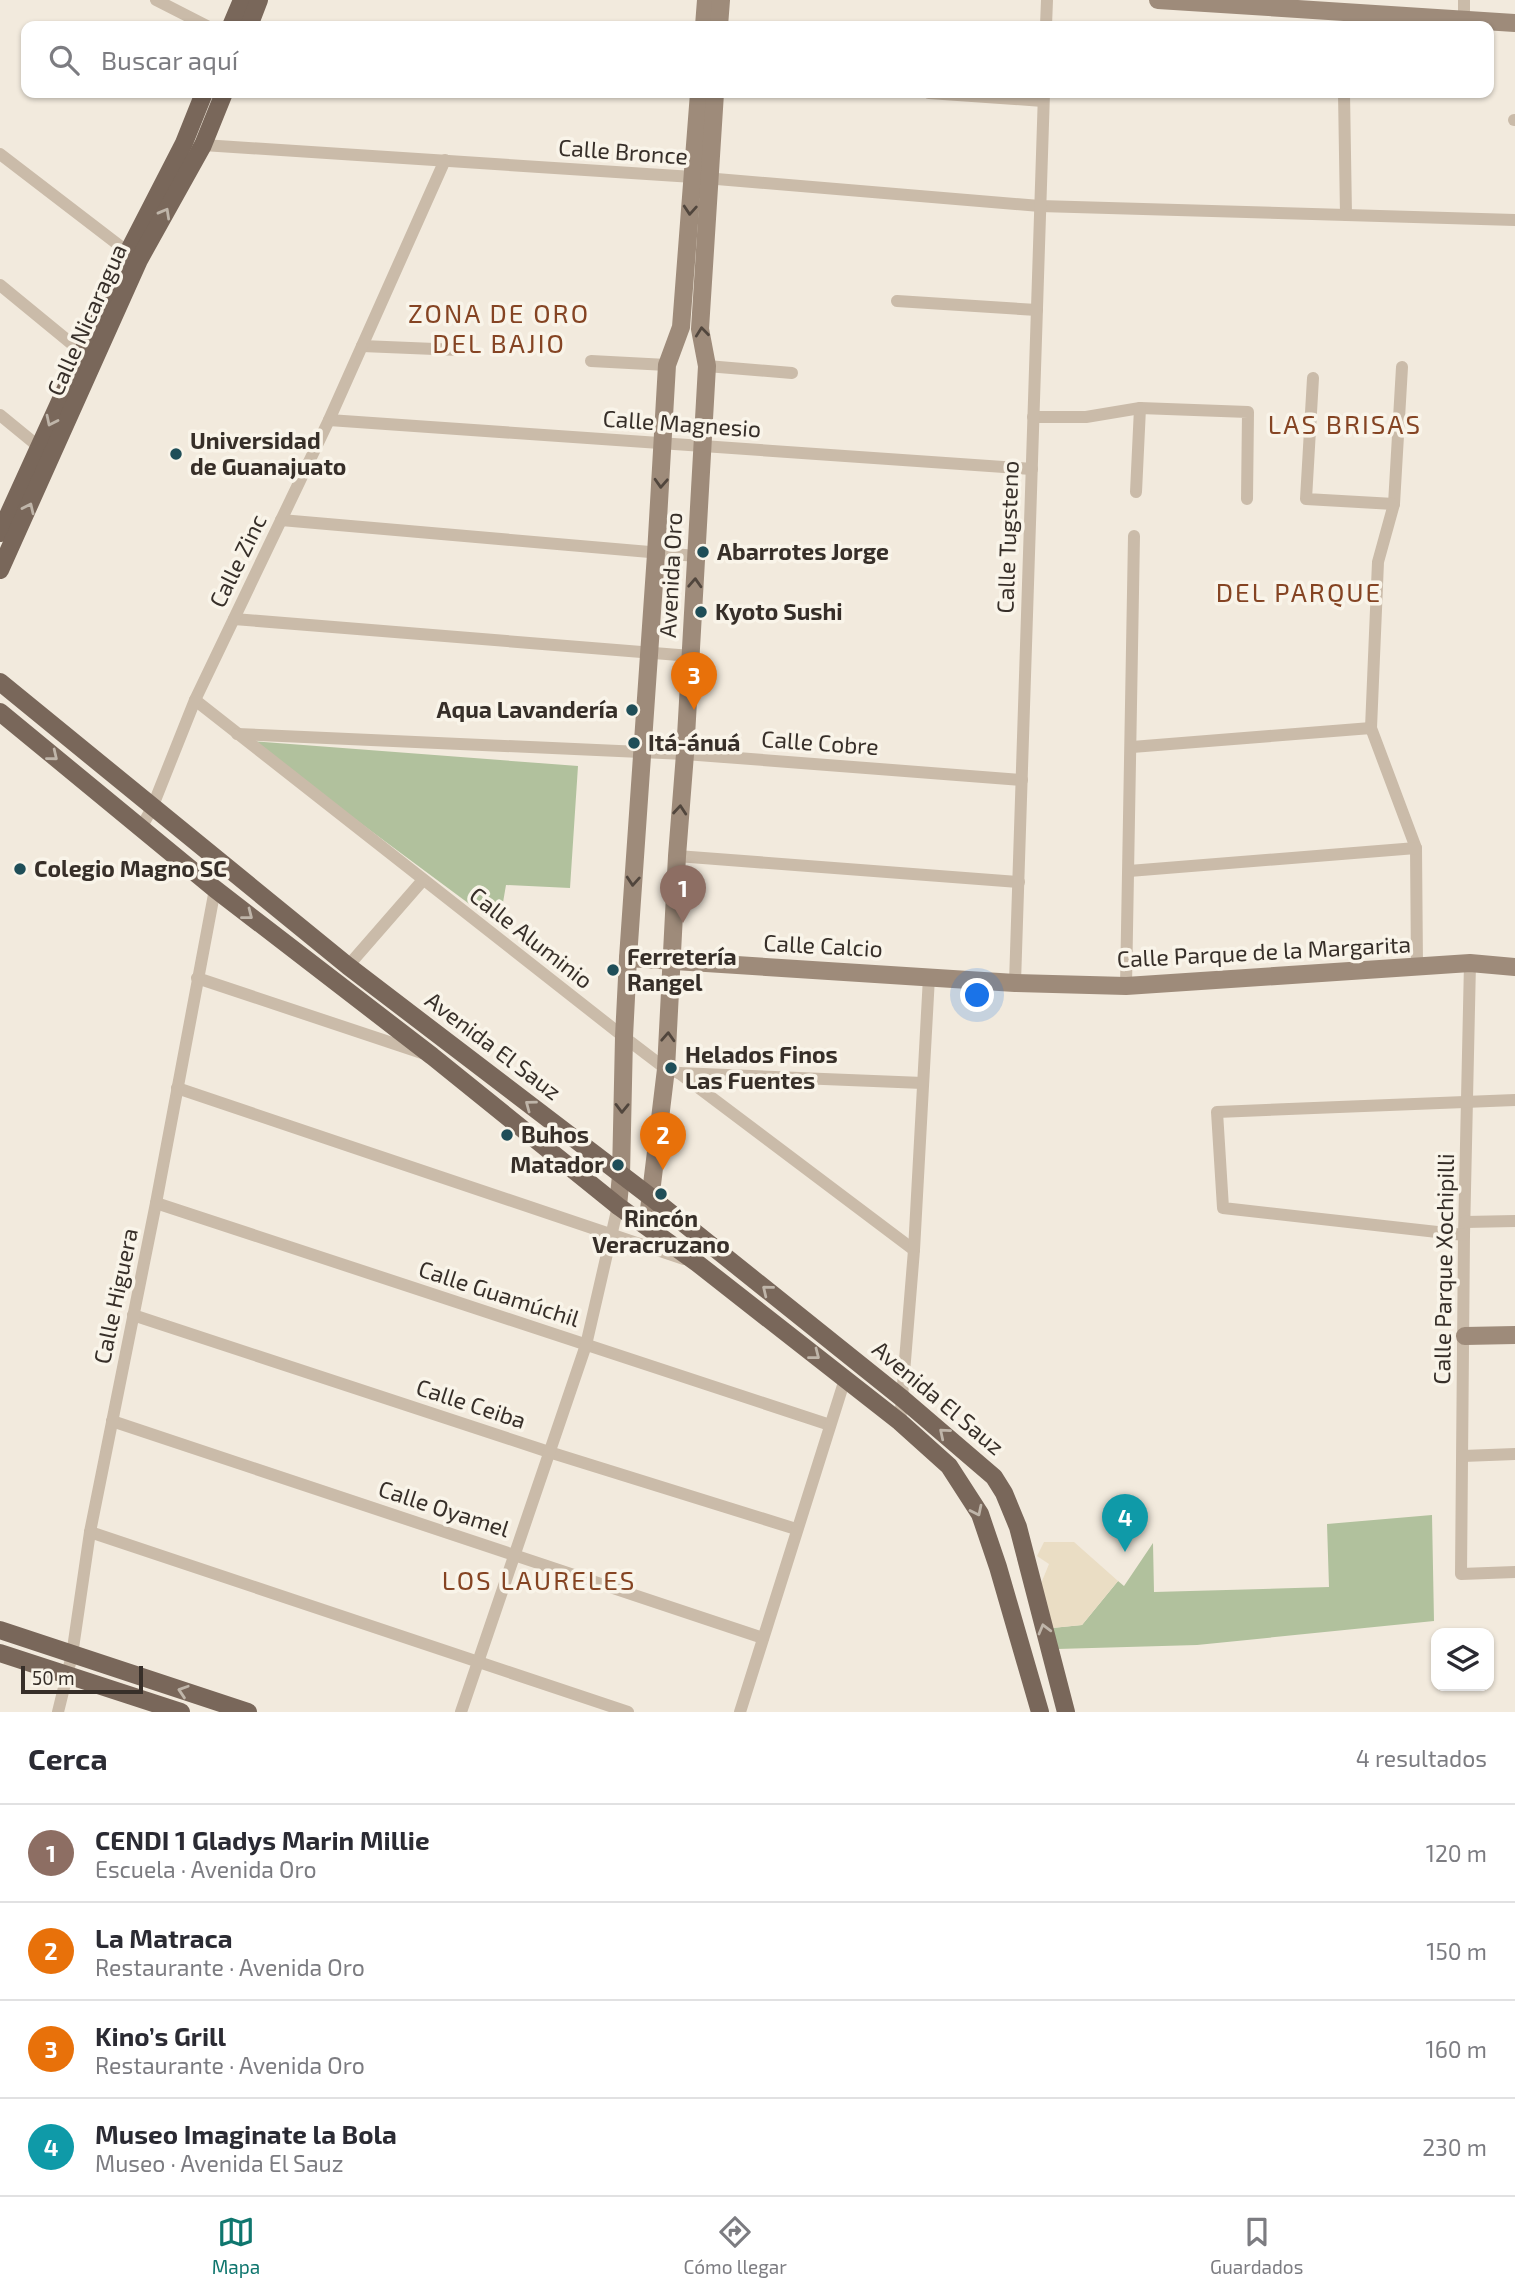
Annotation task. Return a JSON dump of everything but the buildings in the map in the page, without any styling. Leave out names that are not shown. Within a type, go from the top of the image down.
[{"type":"main road","points":[[233,21],[242,0]]},
{"type":"main road","points":[[252,21],[259,0]]},
{"type":"main road","points":[[704,21],[706,0]]},
{"type":"main road","points":[[719,21],[721,0]]},
{"type":"main road","points":[[1158,0],[1247,3],[1481,21]]},
{"type":"main road","points":[[1494,22],[1515,23]]},
{"type":"main road","name":"Calle Nicaragua","points":[[0,570],[5,546],[52,458],[89,358],[202,98]]},
{"type":"main road","name":"Calle Nicaragua","points":[[134,256],[203,145],[222,98]]},
{"type":"main road","name":"Avenida Oro","points":[[646,1226],[672,1071],[672,962],[677,856],[707,366],[700,329],[699,98]]},
{"type":"main road","name":"Avenida Oro","points":[[618,1206],[628,958],[667,365],[681,327],[714,98]]},
{"type":"main road","name":"Calle Nicaragua","points":[[0,533],[38,446],[89,358]]},
{"type":"main road","name":"Avenida El Sauz","points":[[0,682],[348,966],[652,1198],[903,1399],[994,1477],[1004,1493],[1017,1527],[1062,1706]]},
{"type":"main road","name":"Avenida El Sauz","points":[[0,712],[215,889],[432,1056],[618,1206],[697,1263],[900,1422],[949,1466],[980,1514],[1040,1712]]},
{"type":"main road","name":"Calle Calcio","points":[[628,958],[1015,983]]},
{"type":"main road","name":"Calle Parque de la Margarita","points":[[1015,983],[1126,986],[1470,963],[1515,967]]},
{"type":"main road","points":[[1465,1336],[1515,1335]]},
{"type":"main road","points":[[0,1630],[248,1712]]},
{"type":"main road","points":[[0,1653],[181,1712]]},
{"type":"street","points":[[156,0],[197,21]]},
{"type":"street","points":[[1046,21],[1047,0]]},
{"type":"street","points":[[1464,0],[1464,20]]},
{"type":"street","name":"Calle Tugsteno","points":[[1015,983],[1043,98]]},
{"type":"street","points":[[1344,98],[1346,215]]},
{"type":"street","name":"Calle Bronce","points":[[203,145],[701,178],[1040,206],[1515,220]]},
{"type":"street","points":[[0,154],[134,256]]},
{"type":"street","name":"Calle Zinc","points":[[141,828],[152,808],[195,700],[330,420],[445,160]]},
{"type":"street","points":[[0,285],[89,358]]},
{"type":"street","points":[[897,301],[1037,310]]},
{"type":"street","points":[[362,346],[458,350]]},
{"type":"street","points":[[590,361],[667,365]]},
{"type":"street","points":[[707,366],[792,373]]},
{"type":"street","points":[[1402,367],[1394,504],[1378,562],[1371,728],[1416,848],[1417,967]]},
{"type":"street","points":[[1313,378],[1306,499],[1394,504]]},
{"type":"street","points":[[1033,417],[1086,417],[1140,408],[1248,412],[1247,499]]},
{"type":"street","points":[[1136,492],[1140,408]]},
{"type":"street","points":[[0,415],[52,458]]},
{"type":"street","name":"Calle Magnesio","points":[[330,420],[1032,469]]},
{"type":"street","points":[[281,520],[696,556]]},
{"type":"street","points":[[1126,986],[1134,536]]},
{"type":"street","points":[[234,619],[691,656]]},
{"type":"street","name":"Calle Aluminio","points":[[195,700],[624,1037],[914,1250]]},
{"type":"street","points":[[1132,747],[1371,728]]},
{"type":"street","name":"Calle Cobre","points":[[237,734],[685,754],[1022,780]]},
{"type":"street","points":[[1129,871],[1416,848]]},
{"type":"street","points":[[677,856],[1018,882]]},
{"type":"street","points":[[348,966],[423,880]]},
{"type":"street","name":"Calle Higuera","points":[[58,1712],[72,1655],[90,1532],[215,889]]},
{"type":"street","name":"Calle Parque Xochipilli","points":[[1470,963],[1461,1574],[1515,1573]]},
{"type":"street","points":[[900,1422],[914,1250],[929,977]]},
{"type":"street","points":[[197,978],[432,1056]]},
{"type":"street","points":[[672,1071],[923,1083]]},
{"type":"street","points":[[177,1088],[697,1263]]},
{"type":"street","points":[[1515,1100],[1217,1112],[1223,1208],[1464,1228],[1515,1221]]},
{"type":"street","name":"Calle Guamúchil","points":[[156,1203],[830,1425]]},
{"type":"street","points":[[461,1712],[586,1345],[618,1206]]},
{"type":"street","name":"Calle Ceiba","points":[[133,1315],[549,1452],[796,1529]]},
{"type":"street","points":[[740,1712],[845,1379]]},
{"type":"street","name":"Calle Oyamel","points":[[112,1420],[763,1638]]},
{"type":"street","points":[[1463,1456],[1515,1454]]},
{"type":"street","points":[[90,1532],[628,1712]]},
{"type":"green space","points":[[250,741],[578,766],[570,888],[506,885],[499,926]]},
{"type":"green space","points":[[1432,1515],[1434,1621],[1197,1645],[1057,1649],[1052,1628],[1082,1625],[1118,1581],[1124,1586],[1153,1543],[1154,1592],[1329,1587],[1327,1524]]},
{"type":"shaded area","points":[[1044,1542],[1074,1542],[1118,1581],[1082,1625],[1052,1628],[1040,1586],[1049,1564],[1037,1556]]},
{"type":"place","name":"Universidad de Guanajuato","points":[[176,454]]},
{"type":"place","name":"Abarrotes Jorge","points":[[703,552]]},
{"type":"place","name":"Kyoto Sushi","points":[[701,612]]},
{"type":"place","name":"Aqua Lavandería","points":[[632,710]]},
{"type":"place","name":"Kino’s Grill","points":[[694,710]]},
{"type":"place","name":"Itá-ánuá","points":[[634,743]]},
{"type":"place","name":"Colegio Magno SC","points":[[20,869]]},
{"type":"place","name":"CENDI 1 Gladys Marin Millie","points":[[683,923]]},
{"type":"place","name":"Ferretería Rangel","points":[[613,970]]},
{"type":"place","name":"Helados Finos Las Fuentes","points":[[671,1068]]},
{"type":"place","name":"Buhos","points":[[507,1135]]},
{"type":"place","name":"Matador","points":[[618,1165]]},
{"type":"place","name":"La Matraca","points":[[663,1170]]},
{"type":"place","name":"Rincón Veracruzano","points":[[661,1194]]},
{"type":"place","name":"Museo Imaginate la Bola","points":[[1125,1552]]},
{"type":"district","name":"ZONA DE ORO DEL BAJIO","points":[[499,329]]},
{"type":"district","name":"LAS BRISAS","points":[[1345,425]]},
{"type":"district","name":"DEL PARQUE","points":[[1299,593]]},
{"type":"district","name":"LOS LAURELES","points":[[539,1581]]}]
